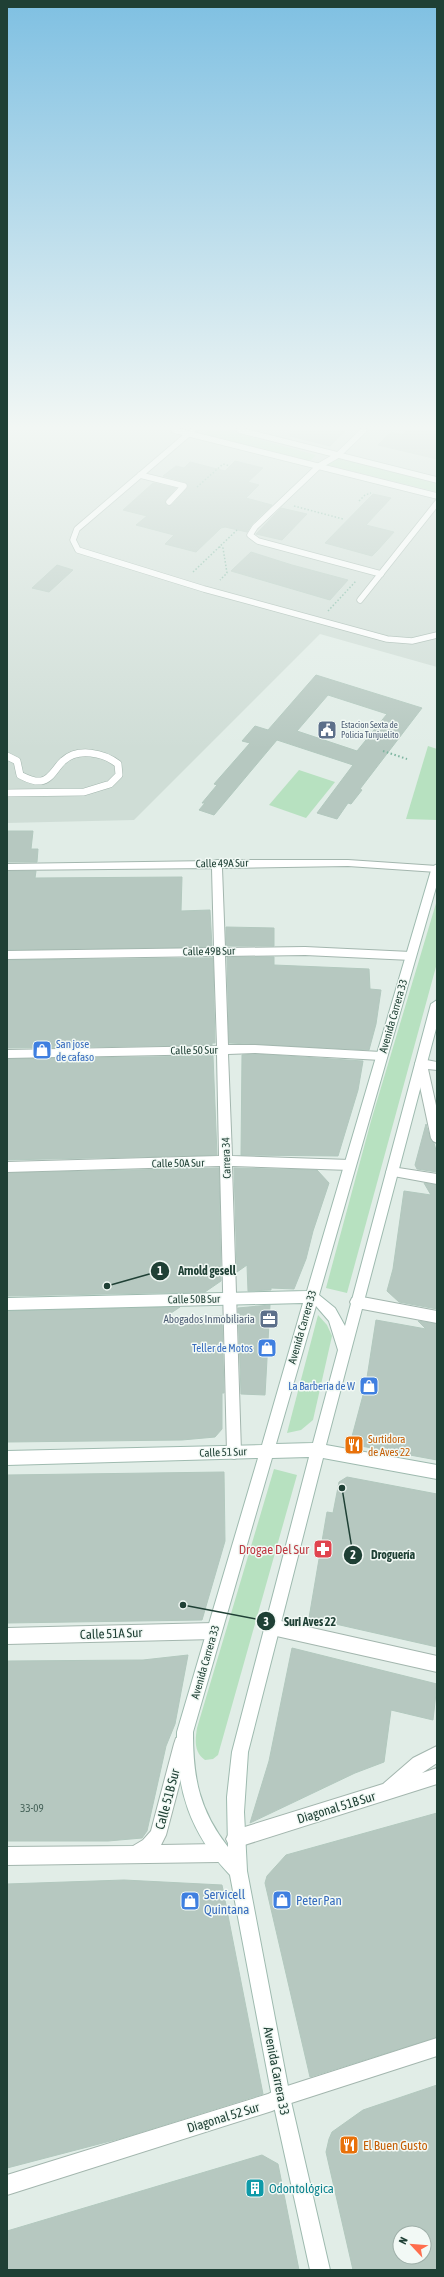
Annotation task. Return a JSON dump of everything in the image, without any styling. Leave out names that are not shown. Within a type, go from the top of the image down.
[{"type":"street","name":"Calle 49A Sur","points":[[7,866],[348,862],[437,868]]},
{"type":"street","name":"Carrera 34","points":[[217,863],[234,1452]]},
{"type":"street","name":"Avenida Carrera 33","points":[[238,1871],[219,1853],[201,1823],[190,1796],[184,1754],[185,1732],[437,868]]},
{"type":"street","name":"Calle 49B Sur","points":[[7,955],[305,951],[411,956]]},
{"type":"street","name":"Avenida Carrera 33","points":[[320,2270],[281,2097],[238,1871],[235,1839],[237,1774],[272,1627],[437,1004]]},
{"type":"street","name":"Calle 50 Sur","points":[[7,1054],[255,1049],[381,1056]]},
{"type":"street","points":[[437,1066],[421,1064],[437,1138]]},
{"type":"street","name":"Calle 50A Sur","points":[[7,1167],[226,1161],[350,1165]]},
{"type":"street","points":[[392,1172],[437,1179]]},
{"type":"street","points":[[311,1297],[322,1302],[335,1317],[344,1353]]},
{"type":"street","name":"Calle 50B Sur","points":[[7,1304],[311,1297]]},
{"type":"street","points":[[358,1302],[437,1316]]},
{"type":"street","name":"Calle 51 Sur","points":[[7,1458],[318,1450],[437,1472]]},
{"type":"street","points":[[272,1627],[437,1664]]},
{"type":"street","name":"Calle 51A Sur","points":[[7,1636],[214,1631]]},
{"type":"street","name":"Calle 51B Sur","points":[[134,1855],[149,1846],[158,1835],[185,1732]]},
{"type":"street","points":[[386,1791],[419,1764],[437,1754]]},
{"type":"street","name":"Diagonal 51B Sur","points":[[235,1839],[437,1776]]},
{"type":"street","points":[[7,1856],[219,1853]]},
{"type":"street","name":"Diagonal 52 Sur","points":[[7,2184],[272,2102],[281,2097],[437,2047]]},
{"type":"lane","points":[[72,536],[73,543],[78,550],[88,554],[182,582],[387,639],[412,641],[437,635]]},
{"type":"lane","points":[[252,536],[258,541],[381,574]]},
{"type":"lane","points":[[360,600],[411,536]]},
{"type":"lane","points":[[7,756],[17,760],[20,775],[34,781],[43,781],[51,777],[64,760],[78,754],[96,754],[111,757],[118,764],[118,775],[110,784],[84,792],[7,793]]},
{"type":"path","points":[[182,582],[231,536]]},
{"type":"path","points":[[218,582],[227,573],[223,548],[219,548]]},
{"type":"path","points":[[384,751],[407,759]]},
{"type":"shaded area","points":[[7,536],[437,536],[437,667],[320,634],[134,820],[7,823]]},
{"type":"green space","points":[[428,746],[437,749],[437,820],[406,819]]},
{"type":"green space","points":[[299,770],[335,782],[306,818],[269,805]]},
{"type":"green space","points":[[437,900],[437,963],[347,1293],[326,1288],[371,1121]]},
{"type":"green space","points":[[318,1315],[327,1325],[332,1336],[313,1420],[301,1430],[287,1433]]},
{"type":"green space","points":[[274,1469],[297,1475],[218,1755],[213,1759],[205,1760],[201,1757],[196,1746],[197,1728]]},
{"type":"building","points":[[173,536],[212,536],[196,552],[165,544]]},
{"type":"building","points":[[266,536],[286,536],[282,540]]},
{"type":"building","points":[[332,536],[390,536],[372,556],[325,543]]},
{"type":"building","points":[[251,552],[348,580],[330,600],[231,571]]},
{"type":"building","points":[[57,565],[73,570],[49,592],[32,588]]},
{"type":"building","points":[[316,675],[422,708],[360,789],[362,790],[351,804],[348,803],[337,819],[317,813],[353,765],[277,740],[214,815],[199,810],[205,803],[202,803],[217,785],[214,784],[250,743],[242,741],[255,726],[268,730]],"holes":[[[328,695],[387,714],[357,751],[297,731]]]},
{"type":"building","points":[[7,831],[33,831],[31,849],[38,849],[37,862],[7,862]]},
{"type":"building","points":[[7,871],[36,871],[35,878],[182,877],[181,911],[210,910],[212,947],[7,950]]},
{"type":"building","points":[[226,927],[274,928],[274,946],[226,946]]},
{"type":"building","points":[[227,957],[274,957],[274,965],[369,969],[370,989],[381,990],[376,1024],[369,1050],[229,1043]]},
{"type":"building","points":[[213,958],[215,1043],[212,1043],[212,1045],[7,1048],[7,960]]},
{"type":"building","points":[[255,1054],[363,1061],[358,1090],[338,1156],[241,1155],[242,1055]]},
{"type":"building","points":[[213,1056],[217,1155],[7,1160],[7,1059]]},
{"type":"building","points":[[426,1124],[437,1154],[437,1172],[417,1169],[415,1165]]},
{"type":"building","points":[[219,1168],[221,1281],[205,1292],[7,1296],[7,1173]]},
{"type":"building","points":[[234,1168],[317,1170],[329,1183],[313,1231],[306,1259],[294,1289],[271,1288],[271,1290],[248,1291],[247,1265],[237,1272]]},
{"type":"building","points":[[424,1183],[437,1185],[437,1309],[399,1302],[387,1291],[393,1269],[404,1191],[431,1195]]},
{"type":"building","points":[[270,1305],[265,1395],[241,1394],[238,1308]]},
{"type":"building","points":[[180,1307],[165,1317],[222,1316],[224,1393],[222,1393],[222,1429],[215,1437],[182,1440],[7,1442],[7,1311]]},
{"type":"building","points":[[376,1320],[426,1329],[418,1321],[437,1324],[437,1460],[350,1444],[366,1384]]},
{"type":"building","points":[[224,1472],[225,1541],[202,1620],[7,1623],[7,1475]]},
{"type":"building","points":[[347,1477],[437,1494],[437,1647],[309,1618],[327,1512],[333,1513],[339,1482]]},
{"type":"building","points":[[292,1648],[437,1684],[433,1720],[391,1710],[384,1762],[355,1773],[250,1823],[269,1761]]},
{"type":"building","points":[[188,1655],[175,1724],[166,1746],[147,1831],[142,1838],[108,1841],[7,1841],[7,1661],[143,1660]]},
{"type":"building","points":[[437,1813],[437,2037],[310,2077],[265,1883],[267,1876],[286,1855]]},
{"type":"building","points":[[124,1880],[222,1885],[263,2094],[122,2138],[7,2168],[7,1884]]},
{"type":"building","points":[[437,2085],[437,2270],[353,2270],[326,2152],[332,2132],[363,2110]]},
{"type":"building","points":[[262,2155],[278,2164],[299,2270],[7,2270],[7,2231]]},
{"type":"place","name":"Estacion Sexta de Policia Tunjuelito","points":[[327,730]]},
{"type":"place","name":"San jose de cafaso","points":[[42,1050]]},
{"type":"place","name":"Arnold gesell","points":[[107,1286]]},
{"type":"place","name":"Abogados Inmobiliaria","points":[[269,1319]]},
{"type":"place","name":"Teller de Motos","points":[[267,1348]]},
{"type":"place","name":"La Barbería de W","points":[[369,1386]]},
{"type":"place","name":"Surtidora de Aves 22","points":[[354,1445]]},
{"type":"place","name":"Droguería","points":[[342,1488]]},
{"type":"place","name":"Drogae Del Sur","points":[[323,1549]]},
{"type":"place","name":"Suri Aves 22","points":[[183,1605]]},
{"type":"place","name":"Peter Pan","points":[[282,1900]]},
{"type":"place","name":"Servicell Quintana","points":[[190,1901]]},
{"type":"place","name":"El Buen Gusto","points":[[349,2145]]},
{"type":"place","name":"Odontológica","points":[[255,2188]]}]
